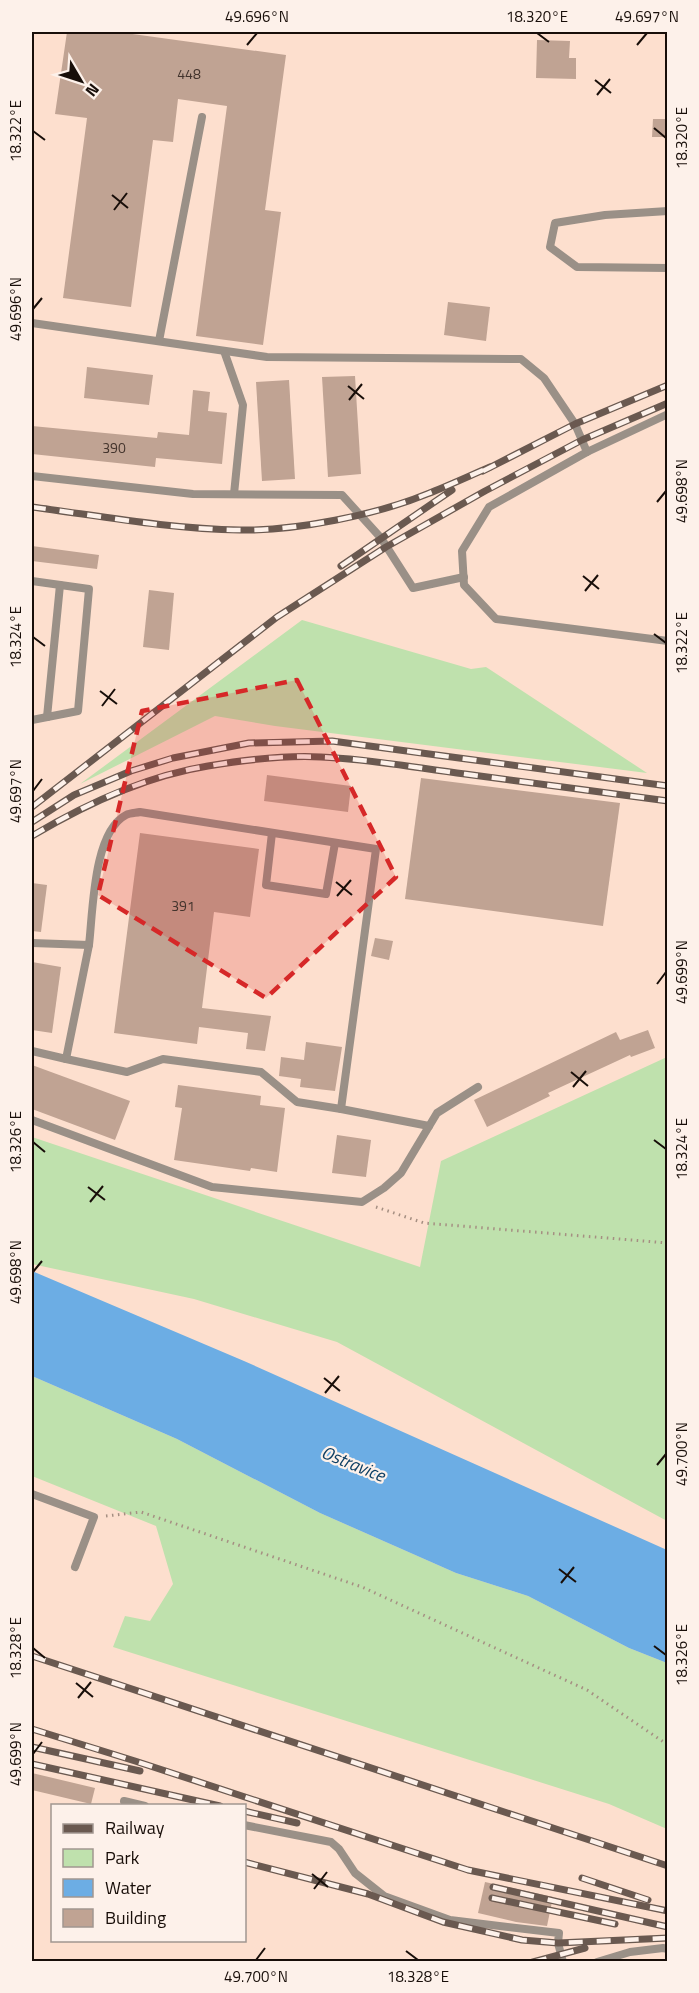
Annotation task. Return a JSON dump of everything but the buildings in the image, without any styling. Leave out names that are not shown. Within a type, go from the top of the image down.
[{"type":"lane","points":[[159,341],[202,117]]},
{"type":"lane","points":[[668,211],[605,215],[555,223],[550,247],[577,267],[668,268]]},
{"type":"lane","points":[[32,323],[267,357],[521,359],[544,378],[575,424],[587,452]]},
{"type":"lane","points":[[224,351],[243,405],[234,495]]},
{"type":"lane","points":[[668,414],[587,452],[489,507],[462,551],[464,585],[496,619],[668,641]]},
{"type":"lane","points":[[32,476],[193,494],[342,495],[381,538],[413,588],[464,576]]},
{"type":"lane","points":[[32,581],[89,589],[78,711],[32,720]]},
{"type":"lane","points":[[46,717],[60,585]]},
{"type":"lane","points":[[66,1059],[89,945],[99,854],[109,831],[125,815],[140,812],[376,849],[342,1109]]},
{"type":"lane","points":[[272,833],[266,885],[326,894],[334,843]]},
{"type":"lane","points":[[32,943],[89,945]]},
{"type":"lane","points":[[32,1051],[127,1072],[163,1059],[261,1072],[297,1102],[429,1126]]},
{"type":"lane","points":[[32,1120],[212,1187],[362,1202],[384,1188],[401,1173],[437,1113],[477,1087]]},
{"type":"lane","points":[[32,1494],[94,1517],[75,1567]]},
{"type":"lane","points":[[124,1801],[137,1804]]},
{"type":"lane","points":[[246,1825],[332,1842],[355,1873],[384,1896],[450,1920],[559,1933],[558,1943],[563,1962]]},
{"type":"lane","points":[[597,1962],[630,1952],[668,1949]]},
{"type":"path","points":[[362,1202],[424,1223],[668,1243]]},
{"type":"path","points":[[94,1517],[141,1512],[362,1587],[587,1690],[668,1744]]},
{"type":"highlighted area","points":[[297,680],[396,877],[266,998],[98,895],[142,711]]},
{"type":"green space","points":[[302,620],[471,669],[486,667],[647,773],[275,726],[215,716],[80,784]]},
{"type":"green space","points":[[667,1057],[667,1521],[337,1342],[194,1299],[32,1264],[32,1137],[420,1267],[441,1161]]},
{"type":"green space","points":[[32,1376],[177,1439],[320,1513],[456,1573],[528,1596],[629,1648],[667,1663],[667,1829],[609,1804],[113,1647],[125,1616],[150,1621],[173,1584],[156,1526],[32,1476]]},
{"type":"water","name":"Ostravice","points":[[32,1271],[244,1361],[667,1550],[667,1663],[629,1648],[528,1596],[456,1573],[320,1513],[177,1439],[32,1376]]},
{"type":"railway","points":[[483,471],[575,424],[668,385]]},
{"type":"railway","points":[[32,807],[277,617],[386,547],[582,440],[668,403]]},
{"type":"railway","points":[[32,507],[188,527],[240,530],[285,528],[384,509],[435,491],[490,467]]},
{"type":"railway","points":[[341,566],[452,490]]},
{"type":"railway","points":[[32,822],[74,795],[131,771],[173,758],[249,743],[332,741],[668,786]]},
{"type":"railway","points":[[32,836],[95,802],[139,784],[208,766],[278,757],[357,760],[668,801]]},
{"type":"railway","points":[[32,1656],[668,1866]]},
{"type":"railway","points":[[32,1729],[468,1870],[668,1911]]},
{"type":"railway","points":[[32,1747],[140,1771]]},
{"type":"railway","points":[[32,1764],[211,1804]]},
{"type":"railway","points":[[246,1811],[297,1823]]},
{"type":"railway","points":[[246,1863],[368,1894],[443,1922],[522,1940],[558,1943],[668,1938]]},
{"type":"railway","points":[[582,1878],[648,1900]]},
{"type":"railway","points":[[493,1887],[668,1927]]},
{"type":"railway","points":[[492,1898],[615,1924]]},
{"type":"railway","points":[[533,1962],[585,1948]]}]
